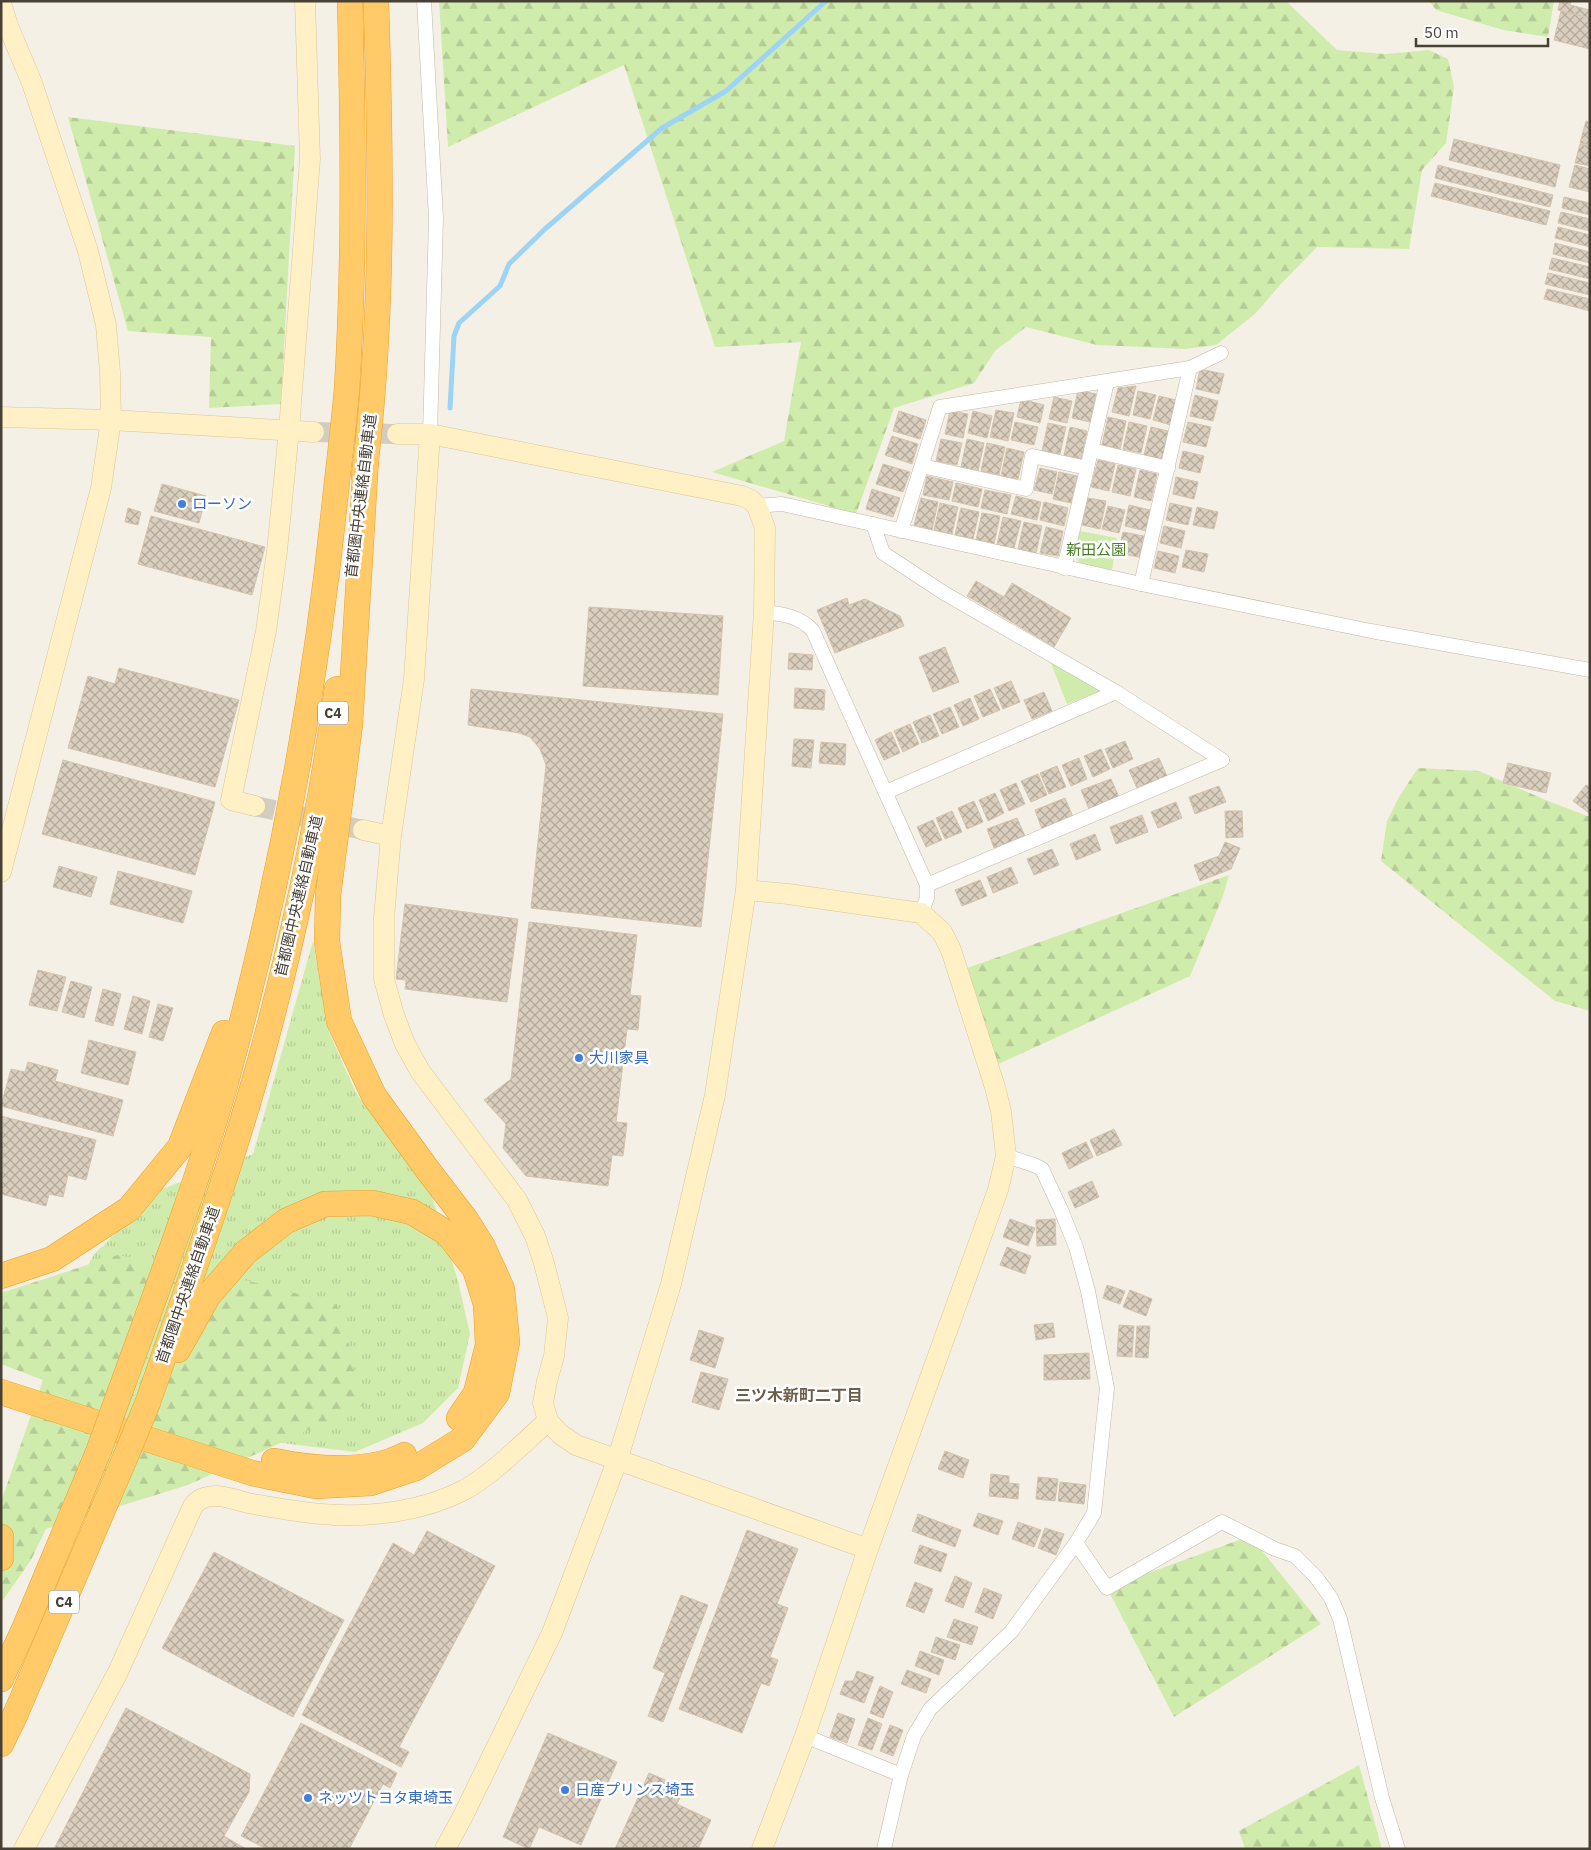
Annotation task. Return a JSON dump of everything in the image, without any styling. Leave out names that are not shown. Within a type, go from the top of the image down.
[{"type":"highway","name":"首都圏中央連絡自動車道","points":[[1,1679],[26,1627],[99,1450],[180,1229],[226,1082],[262,937],[294,788],[326,591],[347,389],[352,246],[353,114],[350,1]]},
{"type":"highway","name":"首都圏中央連絡自動車道","points":[[1,1744],[16,1713],[148,1402],[221,1187],[265,1044],[309,860],[320,804],[333,716],[366,459],[373,386],[380,238],[380,120],[376,1]]},
{"type":"highway","points":[[1,1392],[252,1473],[316,1486],[371,1484],[416,1468],[463,1439],[497,1393],[507,1342],[502,1289],[483,1246],[466,1220],[374,1096],[339,1021],[329,952],[328,896],[350,724],[366,459]]},
{"type":"highway","points":[[1,1276],[52,1259],[128,1209],[180,1147],[262,937]]},
{"type":"highway","points":[[1,1375],[200,1443],[299,1467],[354,1468],[395,1460],[449,1431],[476,1393],[488,1345],[486,1304],[475,1269],[447,1233],[412,1212],[372,1203],[325,1204],[286,1221],[246,1252],[208,1296],[148,1402]]},
{"type":"highway","points":[[1,1537],[1,1558]]},
{"type":"street","points":[[255,806],[232,800],[266,631],[277,551],[289,430],[310,159],[305,1]]},
{"type":"street","points":[[424,1],[436,218],[430,434],[414,679],[391,836],[384,918],[384,979],[394,1015],[405,1044],[420,1071],[517,1200],[535,1236],[558,1318],[554,1356],[543,1403],[548,1421],[560,1434],[576,1445],[868,1549]]},
{"type":"street","points":[[1,3],[8,26],[35,92],[88,252],[106,325],[110,372],[111,420],[100,488],[1,872]]},
{"type":"street","points":[[901,531],[940,407],[1190,368],[1221,353]]},
{"type":"street","points":[[1141,584],[1190,368]]},
{"type":"street","points":[[1064,568],[1107,382]]},
{"type":"street","points":[[1,417],[111,420],[314,432]]},
{"type":"street","points":[[397,434],[430,434],[742,496],[751,500],[757,506],[765,528],[764,612],[746,890],[712,1104],[671,1284],[617,1461],[552,1633],[445,1849]]},
{"type":"street","points":[[1091,450],[1168,468]]},
{"type":"street","points":[[922,466],[1026,489],[1032,456],[1087,468]]},
{"type":"street","points":[[757,506],[782,504],[1141,584],[1371,631],[1590,670]]},
{"type":"street","points":[[873,524],[883,553],[944,593],[1116,692],[1222,760],[927,886]]},
{"type":"street","points":[[764,612],[788,615],[800,620],[813,631],[927,886],[927,898],[921,913]]},
{"type":"street","points":[[886,792],[1116,692]]},
{"type":"street","points":[[364,830],[391,836]]},
{"type":"street","points":[[746,890],[788,894],[921,913],[942,932],[950,950],[995,1087],[1001,1111],[1006,1156],[994,1199],[868,1549],[805,1736],[762,1849]]},
{"type":"street","points":[[884,1849],[901,1775],[914,1736],[930,1709],[1011,1632],[1076,1542],[1094,1513],[1107,1388],[1088,1291],[1076,1248],[1042,1169],[1006,1156]]},
{"type":"street","points":[[24,1849],[118,1672],[193,1506],[198,1500],[218,1496],[253,1504],[321,1514],[354,1516],[395,1512],[433,1503],[466,1488],[491,1470],[548,1421]]},
{"type":"street","points":[[1076,1542],[1107,1588],[1222,1522],[1275,1549],[1295,1556],[1316,1577],[1331,1598],[1340,1619],[1382,1798],[1398,1849]]},
{"type":"street","points":[[805,1736],[901,1775]]},
{"type":"green space","points":[[439,1],[1286,1],[1337,50],[1385,54],[1429,50],[1448,59],[1454,87],[1446,143],[1422,170],[1409,249],[1317,247],[1256,313],[1216,345],[1185,349],[1097,345],[1026,327],[995,351],[974,383],[894,408],[856,514],[712,472],[784,441],[801,342],[715,347],[624,65],[448,147]]},
{"type":"green space","points":[[1429,1],[1554,1],[1548,37],[1503,30],[1436,10]]},
{"type":"green space","points":[[68,117],[295,146],[281,404],[209,408],[211,337],[128,331]]},
{"type":"green space","name":"新田公園","points":[[1080,531],[1117,538],[1112,570],[1081,564],[1075,557]]},
{"type":"green space","points":[[1050,661],[1101,691],[1067,704]]},
{"type":"green space","points":[[1418,768],[1479,771],[1590,817],[1590,1011],[1555,1001],[1381,861],[1387,821],[1399,797]]},
{"type":"green space","points":[[1229,875],[1223,896],[1190,976],[994,1066],[967,968]]},
{"type":"green space","points":[[313,941],[329,1032],[356,1093],[431,1193],[458,1281],[470,1334],[458,1388],[423,1423],[355,1452],[282,1443],[79,1284],[94,1254],[162,1189],[253,1154]]},
{"type":"green space","points":[[118,1255],[262,1284],[337,1305],[364,1405],[188,1485],[46,1529],[31,1560],[1,1603],[1,1502],[43,1380],[1,1364],[1,1293]]},
{"type":"green space","points":[[1250,1536],[1321,1624],[1174,1717],[1107,1588]]},
{"type":"green space","points":[[1359,1765],[1382,1849],[1245,1849],[1239,1831]]},
{"type":"building","points":[[1560,1],[1571,1],[1570,5],[1590,10],[1590,18],[1558,10]]},
{"type":"building","points":[[1561,11],[1590,18],[1590,49],[1554,40]]},
{"type":"building","points":[[1586,121],[1590,122],[1590,145],[1580,143]]},
{"type":"building","points":[[1454,139],[1560,165],[1555,187],[1449,160]]},
{"type":"building","points":[[1580,144],[1590,146],[1590,166],[1575,163]]},
{"type":"building","points":[[1438,165],[1553,195],[1550,207],[1435,178]]},
{"type":"building","points":[[1575,165],[1590,169],[1590,192],[1569,187]]},
{"type":"building","points":[[1435,183],[1550,211],[1546,225],[1431,196]]},
{"type":"building","points":[[1564,197],[1590,203],[1590,215],[1562,208]]},
{"type":"building","points":[[1561,212],[1590,219],[1590,231],[1558,223]]},
{"type":"building","points":[[1558,227],[1590,235],[1590,247],[1555,238]]},
{"type":"building","points":[[1555,243],[1590,252],[1590,263],[1553,254]]},
{"type":"building","points":[[1552,258],[1590,267],[1590,279],[1549,269]]},
{"type":"building","points":[[1548,273],[1590,283],[1590,295],[1545,284]]},
{"type":"building","points":[[1547,289],[1590,299],[1590,311],[1544,299]]},
{"type":"building","points":[[1200,369],[1224,374],[1219,394],[1196,389]]},
{"type":"building","points":[[1136,386],[1129,416],[1112,412],[1118,388]]},
{"type":"building","points":[[1078,390],[1096,394],[1090,422],[1072,418]]},
{"type":"building","points":[[1138,391],[1156,395],[1150,419],[1133,415]]},
{"type":"building","points":[[1195,395],[1218,401],[1213,421],[1190,416]]},
{"type":"building","points":[[1159,396],[1176,400],[1171,425],[1153,420]]},
{"type":"building","points":[[1054,397],[1072,401],[1067,423],[1049,419]]},
{"type":"building","points":[[1021,399],[1044,405],[1040,423],[1017,417]]},
{"type":"building","points":[[996,410],[1014,413],[1008,441],[990,437]]},
{"type":"building","points":[[899,411],[926,420],[920,439],[893,431]]},
{"type":"building","points":[[950,411],[968,414],[963,438],[945,434]]},
{"type":"building","points":[[973,411],[992,416],[987,438],[968,433]]},
{"type":"building","points":[[1108,417],[1126,421],[1120,449],[1102,445]]},
{"type":"building","points":[[1015,422],[1038,427],[1034,445],[1011,440]]},
{"type":"building","points":[[1129,422],[1147,426],[1141,453],[1123,449]]},
{"type":"building","points":[[1188,422],[1211,427],[1206,447],[1183,442]]},
{"type":"building","points":[[1048,423],[1066,427],[1060,454],[1042,451]]},
{"type":"building","points":[[1070,427],[1087,431],[1081,459],[1064,455]]},
{"type":"building","points":[[1151,427],[1168,431],[1162,459],[1144,455]]},
{"type":"building","points":[[892,436],[918,444],[912,464],[885,455]]},
{"type":"building","points":[[941,439],[962,443],[957,465],[936,461]]},
{"type":"building","points":[[967,439],[984,443],[978,471],[961,467]]},
{"type":"building","points":[[987,443],[1005,447],[999,475],[981,471]]},
{"type":"building","points":[[1007,448],[1024,452],[1018,479],[1001,476]]},
{"type":"building","points":[[1183,451],[1204,456],[1200,473],[1179,468]]},
{"type":"building","points":[[1098,460],[1115,464],[1109,491],[1091,487]]},
{"type":"building","points":[[883,464],[910,472],[903,492],[876,484]]},
{"type":"building","points":[[1118,465],[1136,469],[1130,496],[1112,492]]},
{"type":"building","points":[[1040,468],[1057,472],[1052,494],[1034,490]]},
{"type":"building","points":[[1140,470],[1157,474],[1151,501],[1134,497]]},
{"type":"building","points":[[1059,472],[1077,476],[1071,503],[1053,499]]},
{"type":"building","points":[[927,476],[953,482],[949,500],[923,495]]},
{"type":"building","points":[[1176,477],[1198,482],[1194,499],[1173,494]]},
{"type":"building","points":[[956,483],[982,489],[978,507],[952,501]]},
{"type":"building","points":[[162,484],[206,496],[199,523],[154,511]]},
{"type":"building","points":[[872,489],[900,498],[893,517],[866,509]]},
{"type":"building","points":[[985,490],[1011,495],[1007,514],[981,508]]},
{"type":"building","points":[[1016,496],[1041,502],[1037,520],[1011,514]]},
{"type":"building","points":[[921,498],[938,502],[932,530],[914,525]]},
{"type":"building","points":[[1088,498],[1106,501],[1100,529],[1082,525]]},
{"type":"building","points":[[1044,502],[1068,508],[1064,526],[1040,520]]},
{"type":"building","points":[[940,503],[958,507],[952,534],[934,530]]},
{"type":"building","points":[[1170,503],[1192,508],[1188,525],[1166,520]]},
{"type":"building","points":[[1129,505],[1150,510],[1146,531],[1125,526]]},
{"type":"building","points":[[1108,506],[1125,510],[1119,533],[1102,529]]},
{"type":"building","points":[[1197,507],[1218,512],[1214,529],[1193,525]]},
{"type":"building","points":[[128,508],[141,512],[138,525],[125,522]]},
{"type":"building","points":[[961,508],[979,512],[973,539],[955,535]]},
{"type":"building","points":[[982,513],[1000,516],[994,544],[976,540]]},
{"type":"building","points":[[151,516],[265,547],[252,595],[138,564]]},
{"type":"building","points":[[1003,517],[1021,521],[1014,548],[997,545]]},
{"type":"building","points":[[1024,522],[1042,526],[1036,553],[1018,549]]},
{"type":"building","points":[[1164,526],[1185,531],[1181,548],[1160,543]]},
{"type":"building","points":[[1046,527],[1063,531],[1058,556],[1040,553]]},
{"type":"building","points":[[1123,532],[1144,536],[1139,557],[1118,553]]},
{"type":"building","points":[[1186,550],[1208,554],[1204,572],[1182,567]]},
{"type":"building","points":[[1158,551],[1179,556],[1175,573],[1154,568]]},
{"type":"building","points":[[976,581],[1004,597],[995,612],[967,596]]},
{"type":"building","points":[[1012,583],[1071,618],[1054,647],[995,612]]},
{"type":"building","points":[[847,598],[849,605],[865,599],[900,616],[904,626],[835,653],[817,610]]},
{"type":"building","points":[[589,607],[723,616],[718,695],[583,686]]},
{"type":"building","points":[[945,647],[959,682],[933,692],[919,657]]},
{"type":"building","points":[[789,653],[813,655],[812,670],[788,669]]},
{"type":"building","points":[[119,668],[239,700],[215,787],[68,748],[88,676],[115,684]]},
{"type":"building","points":[[1011,681],[1020,702],[1003,709],[994,688]]},
{"type":"building","points":[[795,688],[825,690],[824,710],[794,708]]},
{"type":"building","points":[[471,689],[723,714],[701,927],[531,908],[546,765],[540,749],[530,737],[519,733],[468,725]]},
{"type":"building","points":[[990,689],[1000,710],[983,717],[974,696]]},
{"type":"building","points":[[1044,692],[1052,711],[1032,719],[1024,700]]},
{"type":"building","points":[[970,698],[979,719],[963,726],[954,705]]},
{"type":"building","points":[[950,707],[959,727],[942,734],[933,714]]},
{"type":"building","points":[[930,715],[939,736],[922,743],[913,722]]},
{"type":"building","points":[[910,724],[919,744],[903,752],[894,731]]},
{"type":"building","points":[[891,732],[900,753],[884,760],[875,740]]},
{"type":"building","points":[[794,739],[814,740],[811,768],[792,766]]},
{"type":"building","points":[[1125,741],[1133,759],[1113,768],[1105,749]]},
{"type":"building","points":[[821,742],[846,744],[845,765],[819,763]]},
{"type":"building","points":[[1101,749],[1110,769],[1093,777],[1084,756]]},
{"type":"building","points":[[1079,758],[1087,779],[1071,786],[1062,765]]},
{"type":"building","points":[[1159,758],[1167,776],[1137,788],[1129,770]]},
{"type":"building","points":[[63,760],[215,802],[195,875],[42,834]]},
{"type":"building","points":[[1508,763],[1551,773],[1546,793],[1503,783]]},
{"type":"building","points":[[1057,766],[1066,787],[1049,794],[1040,773]]},
{"type":"building","points":[[1038,774],[1047,795],[1031,802],[1021,781]]},
{"type":"building","points":[[1111,779],[1119,797],[1089,809],[1081,790]]},
{"type":"building","points":[[1016,783],[1025,804],[1009,811],[1000,790]]},
{"type":"building","points":[[1586,785],[1590,787],[1589,813],[1573,801]]},
{"type":"building","points":[[1219,786],[1226,802],[1195,814],[1189,797]]},
{"type":"building","points":[[995,793],[1004,813],[988,821],[979,800]]},
{"type":"building","points":[[1065,798],[1073,817],[1042,829],[1035,810]]},
{"type":"building","points":[[974,801],[983,822],[967,829],[958,808]]},
{"type":"building","points":[[1176,802],[1182,818],[1158,828],[1151,812]]},
{"type":"building","points":[[952,811],[962,832],[945,839],[936,818]]},
{"type":"building","points":[[1225,811],[1242,811],[1243,837],[1226,838]]},
{"type":"building","points":[[1142,815],[1148,832],[1116,844],[1110,827]]},
{"type":"building","points":[[1017,818],[1025,836],[994,848],[987,829]]},
{"type":"building","points":[[933,820],[942,840],[926,847],[917,827]]},
{"type":"building","points":[[1095,834],[1101,850],[1076,860],[1070,844]]},
{"type":"building","points":[[1225,842],[1240,848],[1231,869],[1200,881],[1194,865],[1219,856]]},
{"type":"building","points":[[1052,849],[1059,865],[1034,875],[1027,859]]},
{"type":"building","points":[[59,866],[97,877],[91,897],[53,887]]},
{"type":"building","points":[[1011,867],[1018,883],[993,893],[987,877]]},
{"type":"building","points":[[118,871],[192,891],[183,923],[110,904]]},
{"type":"building","points":[[980,880],[987,896],[962,906],[955,890]]},
{"type":"building","points":[[405,904],[518,919],[507,1002],[405,989],[406,980],[396,979]]},
{"type":"building","points":[[529,922],[637,935],[630,995],[641,996],[638,1030],[627,1029],[616,1122],[627,1123],[623,1156],[612,1155],[608,1186],[526,1176],[503,1148],[506,1124],[484,1100],[511,1079]]},
{"type":"building","points":[[38,970],[66,977],[57,1011],[29,1005]]},
{"type":"building","points":[[71,981],[92,987],[84,1018],[62,1012]]},
{"type":"building","points":[[103,989],[121,994],[113,1026],[95,1021]]},
{"type":"building","points":[[133,996],[150,1001],[142,1034],[124,1029]]},
{"type":"building","points":[[158,1004],[173,1008],[163,1041],[149,1037]]},
{"type":"building","points":[[89,1040],[136,1052],[128,1085],[81,1073]]},
{"type":"building","points":[[28,1062],[58,1070],[55,1081],[123,1100],[113,1136],[1,1106],[11,1069],[25,1072]]},
{"type":"building","points":[[1,1116],[96,1140],[86,1180],[68,1175],[63,1197],[49,1194],[46,1206],[1,1194]]},
{"type":"building","points":[[1114,1129],[1122,1145],[1097,1156],[1090,1140]]},
{"type":"building","points":[[1086,1142],[1093,1157],[1069,1169],[1062,1153]]},
{"type":"building","points":[[1092,1181],[1099,1197],[1075,1208],[1068,1192]]},
{"type":"building","points":[[1010,1219],[1035,1228],[1028,1246],[1003,1237]]},
{"type":"building","points":[[1055,1219],[1056,1245],[1037,1246],[1036,1220]]},
{"type":"building","points":[[1007,1247],[1031,1256],[1025,1274],[1000,1265]]},
{"type":"building","points":[[1107,1285],[1125,1291],[1120,1304],[1103,1298]]},
{"type":"building","points":[[1130,1290],[1152,1299],[1146,1316],[1123,1307]]},
{"type":"building","points":[[1053,1323],[1055,1337],[1036,1340],[1034,1325]]},
{"type":"building","points":[[1119,1325],[1134,1326],[1132,1357],[1117,1356]]},
{"type":"building","points":[[1137,1326],[1150,1326],[1148,1358],[1135,1357]]},
{"type":"building","points":[[699,1330],[724,1338],[715,1368],[690,1360]]},
{"type":"building","points":[[1089,1353],[1090,1379],[1044,1380],[1044,1355]]},
{"type":"building","points":[[701,1372],[728,1379],[719,1410],[692,1402]]},
{"type":"building","points":[[945,1451],[969,1460],[963,1478],[938,1469]]},
{"type":"building","points":[[991,1474],[1009,1476],[1009,1483],[1019,1484],[1018,1499],[989,1496]]},
{"type":"building","points":[[1038,1477],[1058,1479],[1055,1501],[1036,1499]]},
{"type":"building","points":[[1060,1482],[1086,1485],[1084,1504],[1058,1501]]},
{"type":"building","points":[[978,1513],[1003,1521],[998,1535],[973,1526]]},
{"type":"building","points":[[918,1514],[961,1530],[955,1547],[912,1531]]},
{"type":"building","points":[[1018,1522],[1041,1530],[1034,1547],[1012,1539]]},
{"type":"building","points":[[1045,1528],[1064,1534],[1056,1555],[1038,1548]]},
{"type":"building","points":[[747,1530],[798,1549],[777,1604],[788,1608],[770,1657],[778,1660],[769,1686],[761,1683],[742,1733],[679,1709]]},
{"type":"building","points":[[427,1531],[495,1566],[399,1747],[409,1752],[401,1767],[302,1715],[393,1543],[414,1555]]},
{"type":"building","points":[[920,1545],[947,1554],[941,1572],[914,1563]]},
{"type":"building","points":[[214,1552],[344,1620],[293,1717],[162,1648]]},
{"type":"building","points":[[955,1576],[972,1583],[963,1608],[945,1601]]},
{"type":"building","points":[[915,1582],[933,1589],[924,1613],[906,1606]]},
{"type":"building","points":[[984,1588],[1002,1595],[993,1619],[975,1612]]},
{"type":"building","points":[[681,1595],[708,1605],[663,1722],[648,1716],[665,1673],[653,1668]]},
{"type":"building","points":[[954,1619],[978,1627],[972,1645],[947,1637]]},
{"type":"building","points":[[936,1637],[960,1645],[955,1660],[931,1652]]},
{"type":"building","points":[[920,1651],[944,1660],[939,1675],[915,1666]]},
{"type":"building","points":[[907,1670],[931,1679],[926,1693],[901,1684]]},
{"type":"building","points":[[857,1671],[874,1677],[864,1703],[840,1694],[845,1681],[853,1681]]},
{"type":"building","points":[[880,1686],[893,1692],[883,1718],[870,1713]]},
{"type":"building","points":[[126,1708],[250,1774],[249,1792],[224,1836],[246,1849],[54,1849]]},
{"type":"building","points":[[838,1713],[855,1719],[847,1743],[830,1737]]},
{"type":"building","points":[[868,1718],[882,1724],[872,1750],[858,1745]]},
{"type":"building","points":[[301,1723],[397,1773],[390,1788],[383,1784],[349,1849],[267,1849],[241,1836]]},
{"type":"building","points":[[890,1725],[903,1730],[893,1756],[880,1751]]},
{"type":"building","points":[[548,1733],[617,1762],[581,1845],[539,1827],[529,1849],[503,1837]]},
{"type":"building","points":[[649,1773],[684,1788],[677,1804],[711,1820],[698,1849],[615,1849]]},
{"type":"waterway","points":[[450,408],[454,336],[459,323],[500,286],[509,264],[545,229],[662,128],[726,91],[826,1]]},
{"type":"tunnel","points":[[314,432],[397,434]]},
{"type":"tunnel","points":[[255,806],[363,830]]},
{"type":"place","name":"ローソン","points":[[182,504]]},
{"type":"place","name":"大川家具","points":[[579,1058]]},
{"type":"place","name":"日産プリンス埼玉","points":[[565,1790]]},
{"type":"place","name":"ネッツトヨタ東埼玉","points":[[308,1798]]},
{"type":"district","name":"三ツ木新町二丁目","points":[[799,1395]]}]
